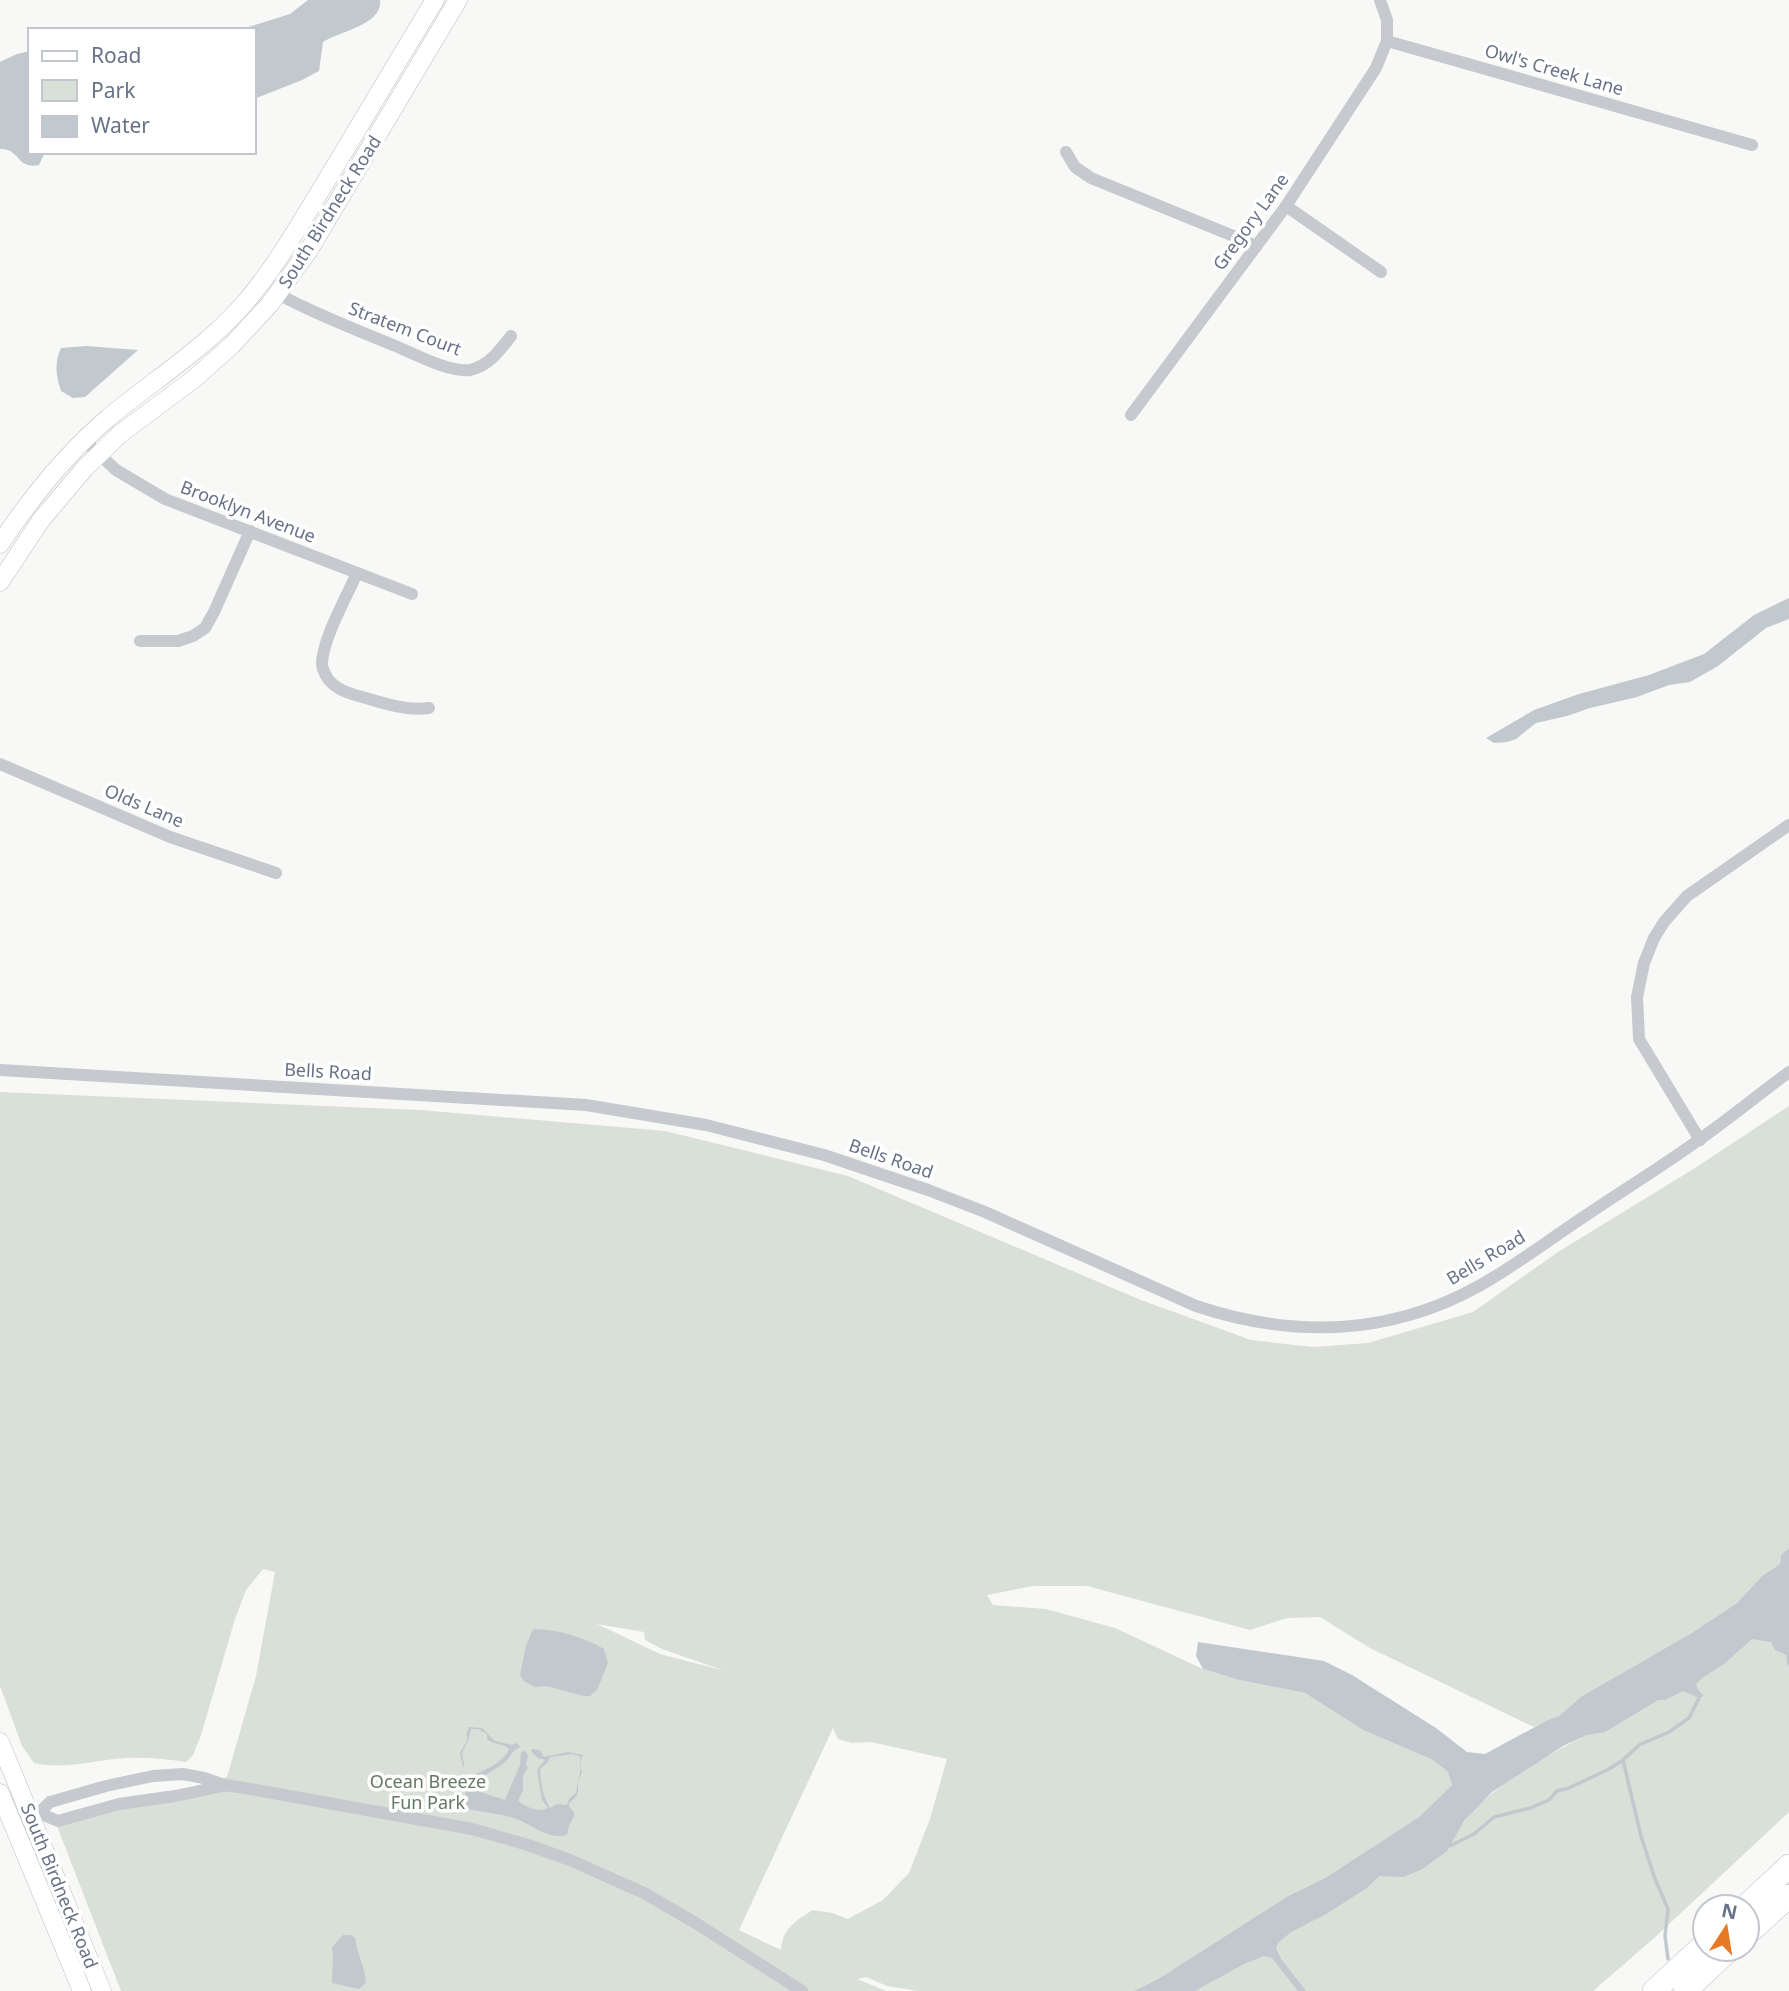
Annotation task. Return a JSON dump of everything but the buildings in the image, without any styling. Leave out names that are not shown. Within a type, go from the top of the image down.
[{"type":"highway","points":[[1760,1893],[1789,1866]]},
{"type":"highway","points":[[1761,1921],[1789,1896]]},
{"type":"highway","points":[[1654,1991],[1691,1957]]},
{"type":"highway","points":[[1685,1991],[1715,1963]]},
{"type":"main road","name":"South Birdneck Road","points":[[0,544],[84,440],[203,344],[240,309],[260,285],[435,0]]},
{"type":"main road","name":"South Birdneck Road","points":[[0,582],[41,520],[85,468],[129,427],[195,378],[232,345],[278,294],[309,250],[458,0]]},
{"type":"main road","name":"South Birdneck Road","points":[[0,1742],[35,1814],[102,1991]]},
{"type":"main road","name":"South Birdneck Road","points":[[0,1793],[82,1991]]},
{"type":"street","points":[[1380,0],[1387,20],[1387,41]]},
{"type":"street","name":"Owl's Creek Lane","points":[[1387,41],[1752,145]]},
{"type":"street","name":"Gregory Lane","points":[[1131,415],[1286,206],[1376,68],[1387,41]]},
{"type":"street","points":[[1066,152],[1075,167],[1091,178],[1256,247]]},
{"type":"street","points":[[1286,206],[1381,272]]},
{"type":"street","name":"Stratem Court","points":[[278,294],[315,313],[461,370],[484,365],[494,358],[511,336]]},
{"type":"street","name":"Brooklyn Avenue","points":[[84,440],[116,470],[165,499],[412,594]]},
{"type":"street","points":[[140,641],[178,641],[205,628],[250,531]]},
{"type":"street","points":[[357,573],[325,648],[322,667],[327,677],[344,691],[382,703],[403,708],[429,708]]},
{"type":"street","name":"Olds Lane","points":[[0,764],[170,837],[276,873]]},
{"type":"street","points":[[1700,1140],[1640,1039],[1637,997],[1644,963],[1664,922],[1687,896],[1789,825]]},
{"type":"street","name":"Bells Road","points":[[0,1070],[586,1105],[706,1125],[824,1155],[928,1190],[985,1212],[1196,1306],[1223,1315],[1301,1328],[1346,1327],[1391,1320],[1419,1312],[1481,1285],[1700,1140],[1789,1072]]},
{"type":"street","points":[[12,1822],[35,1814],[50,1802],[106,1786],[153,1776],[183,1774],[224,1785],[452,1825],[528,1845],[570,1860],[644,1893],[802,1991]]},
{"type":"street","points":[[35,1814],[58,1821],[119,1804],[224,1785]]},
{"type":"green space","name":"Ocean Breeze Fun Park","points":[[0,1092],[420,1110],[665,1131],[848,1176],[1141,1300],[1251,1340],[1313,1347],[1368,1343],[1473,1312],[1558,1252],[1695,1168],[1789,1106],[1789,1548],[1781,1555],[1780,1564],[1762,1576],[1737,1603],[1690,1634],[1582,1696],[1559,1716],[1534,1727],[1370,1648],[1320,1617],[1287,1618],[1250,1630],[1087,1586],[1033,1586],[987,1595],[993,1605],[1046,1609],[1115,1628],[1203,1669],[1239,1680],[1305,1693],[1363,1730],[1433,1760],[1448,1772],[1452,1785],[1419,1817],[1325,1878],[1288,1896],[1158,1979],[1134,1991],[918,1991],[887,1986],[866,1977],[857,1979],[886,1991],[121,1991],[57,1826],[227,1777],[256,1676],[275,1572],[263,1569],[246,1590],[201,1735],[193,1755],[186,1762],[134,1758],[70,1765],[34,1763],[22,1746],[0,1686]],"holes":[[[597,1624],[644,1632],[645,1640],[662,1649],[725,1671],[660,1654]],[[833,1728],[838,1739],[852,1743],[871,1742],[947,1759],[930,1819],[909,1873],[883,1900],[848,1919],[813,1910],[791,1926],[784,1936],[781,1950],[739,1930]]]},
{"type":"green space","points":[[1789,1584],[1789,1812],[1702,1893],[1691,1893],[1691,1904],[1593,1991],[1182,1991],[1459,1829],[1469,1815],[1499,1788],[1535,1763],[1587,1735]]},
{"type":"water","points":[[308,0],[380,0],[375,16],[323,42],[319,71],[256,98],[256,28],[245,28],[290,14]]},
{"type":"water","points":[[28,51],[28,154],[44,154],[39,165],[26,164],[11,152],[0,149],[0,62]]},
{"type":"water","points":[[86,346],[138,350],[85,397],[73,398],[61,391],[57,359],[61,348]]},
{"type":"water","points":[[1789,598],[1789,619],[1766,628],[1718,666],[1690,682],[1669,685],[1637,697],[1536,723],[1516,739],[1507,742],[1494,743],[1486,738],[1534,710],[1579,694],[1649,675],[1704,654],[1754,615]]},
{"type":"water","points":[[1789,1548],[1789,1656],[1775,1650],[1771,1642],[1752,1639],[1696,1684],[1704,1696],[1699,1698],[1683,1691],[1665,1700],[1658,1700],[1605,1732],[1587,1735],[1563,1746],[1492,1792],[1464,1821],[1447,1851],[1421,1870],[1403,1877],[1379,1876],[1367,1888],[1291,1932],[1278,1943],[1276,1948],[1281,1959],[1306,1991],[1298,1991],[1272,1958],[1264,1956],[1195,1991],[1134,1991],[1158,1979],[1288,1896],[1325,1878],[1419,1817],[1452,1785],[1448,1772],[1433,1760],[1363,1730],[1305,1693],[1239,1680],[1203,1669],[1196,1656],[1198,1642],[1324,1661],[1352,1675],[1436,1728],[1467,1752],[1485,1754],[1559,1716],[1582,1696],[1690,1634],[1737,1603],[1762,1576],[1780,1564],[1781,1555]]},
{"type":"water","points":[[535,1629],[571,1635],[604,1649],[608,1663],[597,1690],[590,1696],[584,1696],[546,1686],[535,1687],[524,1681],[520,1675],[526,1646]]},
{"type":"water","points":[[469,1727],[482,1728],[495,1741],[512,1745],[517,1743],[520,1747],[500,1766],[466,1783],[468,1788],[505,1800],[520,1765],[521,1752],[525,1751],[528,1755],[528,1767],[523,1776],[523,1790],[518,1801],[536,1810],[548,1808],[542,1800],[537,1770],[545,1760],[538,1758],[532,1749],[540,1750],[544,1757],[568,1752],[583,1755],[580,1762],[581,1757],[573,1754],[550,1757],[540,1769],[541,1784],[550,1808],[557,1804],[567,1805],[576,1793],[578,1782],[576,1797],[569,1803],[574,1816],[567,1835],[553,1835],[514,1818],[463,1808],[466,1791],[460,1775],[463,1767],[460,1753],[467,1741]],"holes":[[[471,1729],[487,1734],[489,1741],[509,1749],[502,1759],[465,1780],[461,1773],[464,1765],[462,1753]]]},
{"type":"water","points":[[343,1935],[355,1938],[366,1983],[359,1989],[332,1983],[332,1947]]},
{"type":"waterway","points":[[1788,1655],[1789,1664]]},
{"type":"waterway","points":[[1668,1959],[1665,1936],[1668,1909],[1641,1836],[1623,1760],[1639,1745],[1669,1732],[1689,1718],[1699,1698]]},
{"type":"waterway","points":[[1450,1846],[1474,1834],[1494,1817],[1549,1800],[1557,1791],[1569,1788],[1623,1760]]}]
